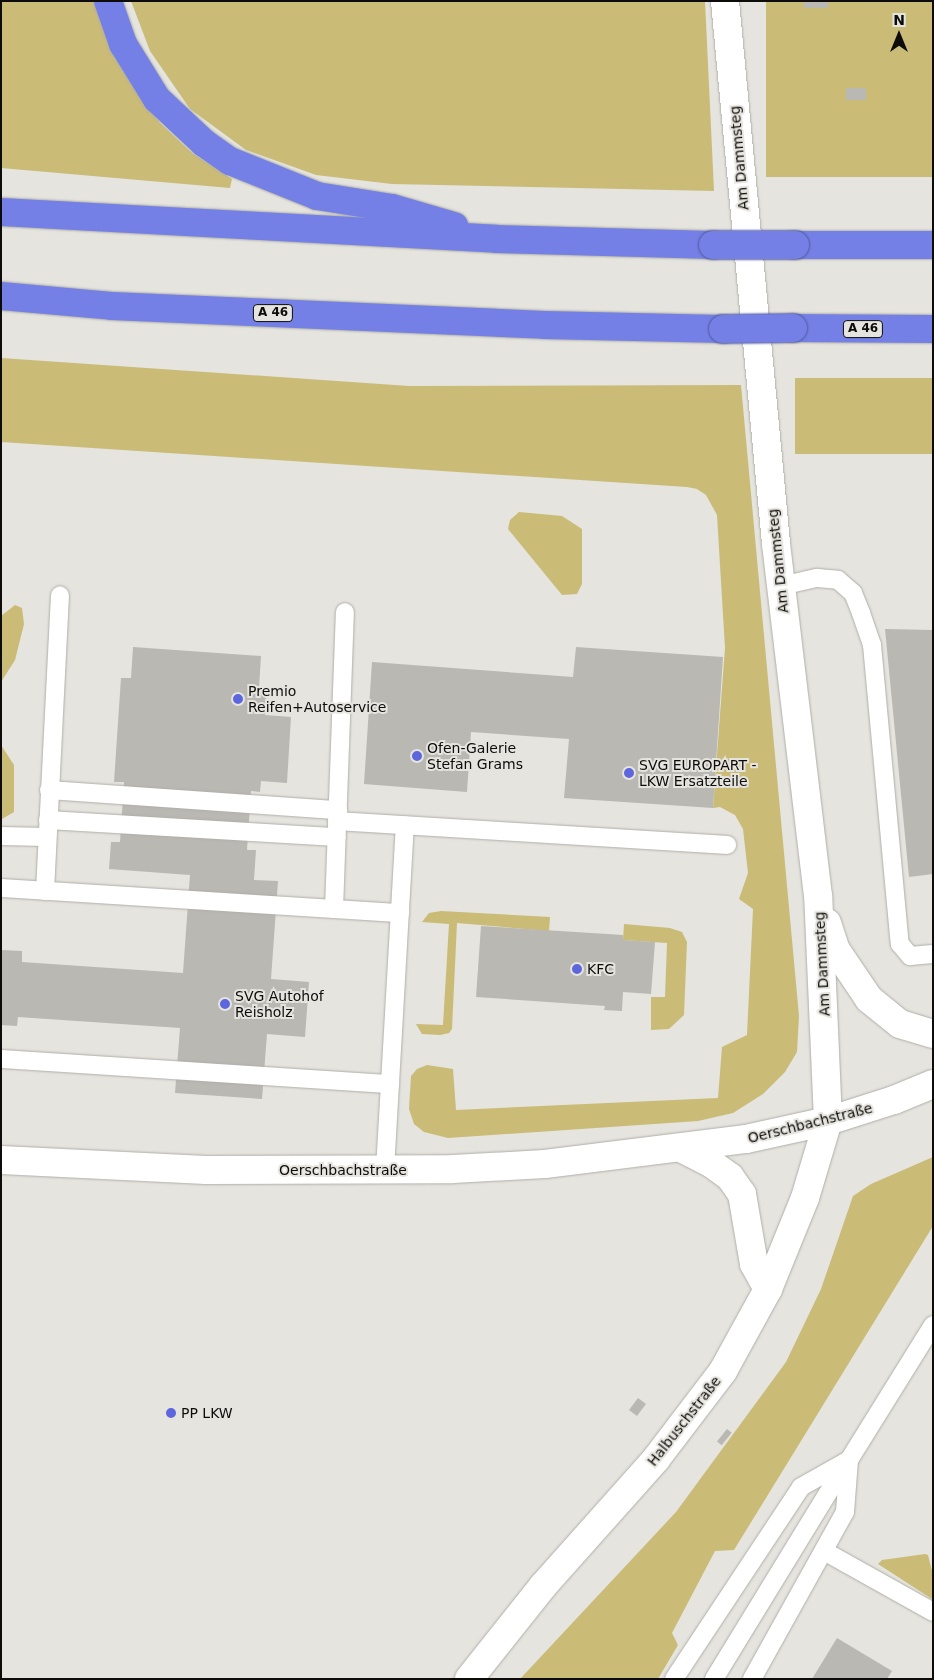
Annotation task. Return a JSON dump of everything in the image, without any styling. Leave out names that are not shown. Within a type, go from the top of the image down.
[{"type":"highway","points":[[108,1],[124,44],[157,99],[204,143],[230,162],[317,196],[392,208],[496,239]]},
{"type":"highway","points":[[1,212],[496,239],[713,245],[933,245]]},
{"type":"highway","name":"A 46","points":[[1,296],[132,307],[545,325],[723,329],[933,329]]},
{"type":"main road","name":"Am Dammsteg","points":[[725,1],[781,586],[818,896],[828,1121]]},
{"type":"main road","points":[[818,896],[836,950],[869,999],[900,1024],[933,1034]]},
{"type":"main road","name":"Oerschbachstraße","points":[[1,1160],[206,1170],[385,1170],[545,1164],[683,1149],[828,1121],[894,1100],[933,1084]]},
{"type":"main road","name":"Halbuschstraße","points":[[469,1679],[543,1586],[656,1459],[713,1384],[768,1289],[805,1198],[828,1121]]},
{"type":"main road","points":[[683,1149],[712,1164],[730,1177],[742,1194],[754,1264],[768,1289]]},
{"type":"lane","points":[[781,586],[822,577],[838,580],[853,593],[872,645],[900,944],[910,956],[933,954]]},
{"type":"lane","points":[[44,891],[60,595]]},
{"type":"lane","points":[[334,909],[345,612]]},
{"type":"lane","points":[[49,790],[337,823]]},
{"type":"lane","points":[[48,820],[337,823],[727,845]]},
{"type":"lane","points":[[385,1170],[404,826]]},
{"type":"lane","points":[[1,836],[47,837]]},
{"type":"lane","points":[[1,888],[400,914]]},
{"type":"lane","points":[[1,1059],[390,1084]]},
{"type":"lane","points":[[714,1679],[933,1325]]},
{"type":"lane","points":[[752,1679],[845,1512],[849,1460]]},
{"type":"lane","points":[[674,1679],[801,1487],[849,1460]]},
{"type":"lane","points":[[824,1551],[933,1612]]},
{"type":"shaded area","points":[[1,1],[98,1],[107,35],[132,85],[160,123],[192,153],[232,179],[230,188],[1,168]]},
{"type":"shaded area","points":[[131,1],[705,1],[714,191],[392,184],[316,175],[246,150],[190,109],[150,51]]},
{"type":"shaded area","points":[[766,1],[933,1],[933,177],[766,177]]},
{"type":"shaded area","points":[[1,358],[409,386],[741,385],[799,1016],[797,1052],[785,1072],[763,1094],[733,1113],[698,1121],[448,1138],[424,1132],[414,1124],[409,1109],[411,1076],[417,1069],[427,1065],[453,1069],[456,1110],[718,1098],[722,1047],[747,1035],[753,909],[739,899],[748,873],[743,829],[735,815],[720,807],[713,808],[725,648],[717,515],[706,495],[697,489],[687,487],[1,442]]},
{"type":"shaded area","points":[[795,378],[933,378],[933,454],[795,454]]},
{"type":"shaded area","points":[[519,512],[562,516],[582,529],[582,584],[577,594],[562,595],[508,529],[510,520]]},
{"type":"shaded area","points":[[15,605],[22,608],[24,624],[15,660],[1,682],[1,616]]},
{"type":"shaded area","points":[[1,745],[14,765],[14,812],[2,819]]},
{"type":"shaded area","points":[[441,911],[550,917],[549,931],[457,923],[452,1029],[449,1033],[440,1035],[422,1034],[416,1024],[443,1025],[449,924],[422,922],[429,913]]},
{"type":"shaded area","points":[[624,924],[670,928],[682,932],[687,942],[684,1015],[669,1029],[651,1030],[651,997],[665,997],[667,943],[623,940]]},
{"type":"shaded area","points":[[933,1157],[933,1226],[734,1550],[715,1551],[672,1633],[678,1645],[658,1679],[520,1679],[676,1512],[786,1362],[821,1289],[853,1196],[871,1184]]},
{"type":"shaded area","points":[[928,1555],[933,1575],[932,1599],[878,1564],[882,1560]]},
{"type":"building","points":[[804,1],[828,1],[828,8],[804,8]]},
{"type":"building","points":[[846,88],[866,88],[866,100],[846,100]]},
{"type":"building","points":[[885,629],[933,630],[933,874],[909,877]]},
{"type":"building","points":[[133,647],[261,656],[259,688],[267,688],[265,715],[291,717],[287,783],[261,781],[260,792],[251,791],[247,850],[256,850],[254,880],[278,881],[271,979],[309,982],[305,1037],[267,1034],[262,1099],[175,1093],[180,1028],[18,1017],[17,1026],[1,1025],[1,950],[22,951],[22,962],[183,973],[190,875],[109,869],[111,842],[120,842],[124,782],[114,782],[121,678],[131,678]]},
{"type":"building","points":[[576,647],[723,657],[713,808],[564,798],[569,739],[471,732],[467,792],[364,784],[372,662],[573,677]]},
{"type":"building","points":[[481,926],[623,935],[623,940],[655,942],[651,994],[623,992],[622,1011],[604,1010],[605,1006],[476,997]]},
{"type":"building","points":[[638,1398],[646,1404],[637,1416],[629,1410]]},
{"type":"building","points":[[727,1429],[732,1433],[722,1445],[717,1441]]},
{"type":"building","points":[[837,1638],[892,1671],[887,1679],[812,1679]]},
{"type":"place","name":"Premio Reifen+Autoservice","points":[[238,699]]},
{"type":"place","name":"Ofen-Galerie Stefan Grams","points":[[417,756]]},
{"type":"place","name":"SVG EUROPART - LKW Ersatzteile","points":[[629,773]]},
{"type":"place","name":"KFC","points":[[577,969]]},
{"type":"place","name":"SVG Autohof Reisholz","points":[[225,1004]]},
{"type":"place","name":"PP LKW","points":[[171,1413]]}]
